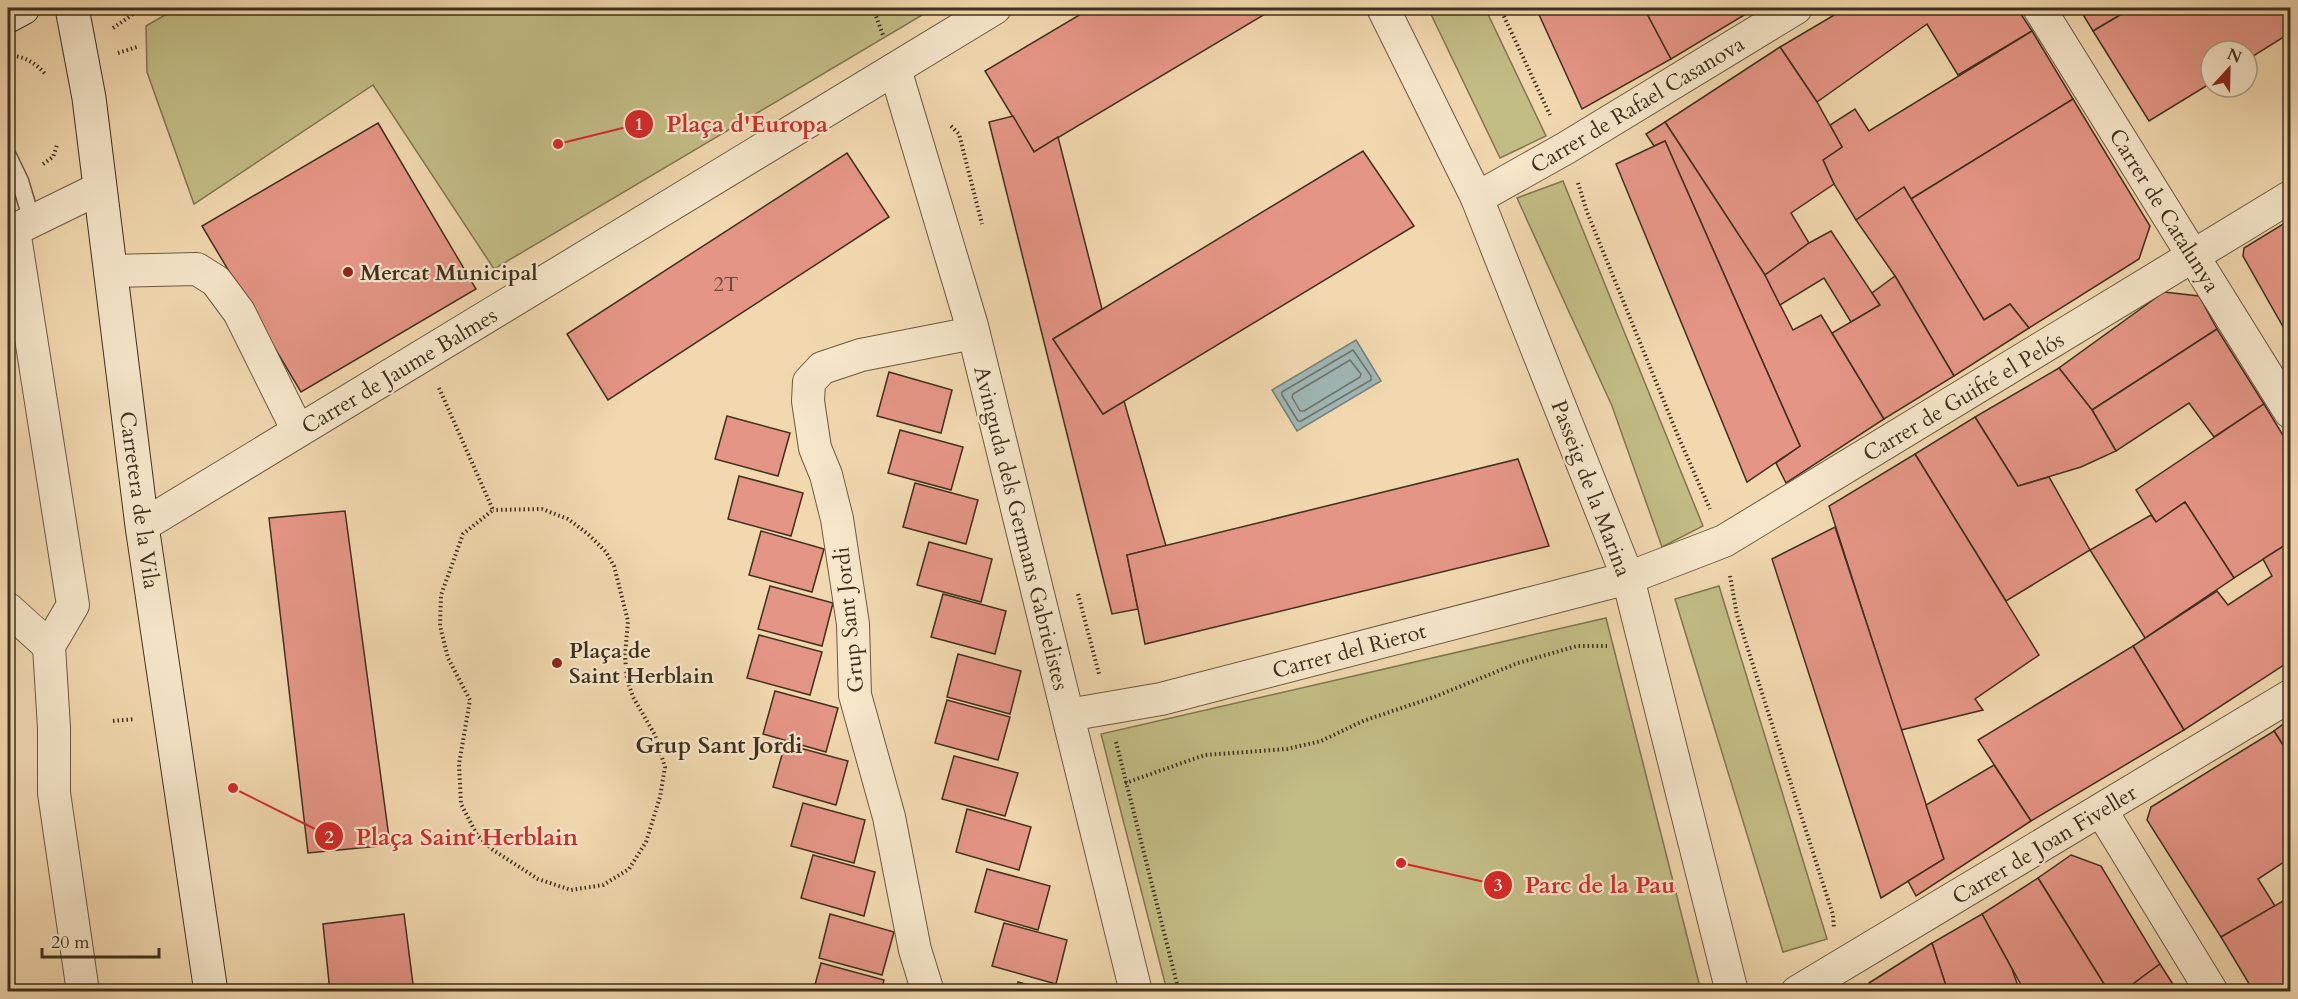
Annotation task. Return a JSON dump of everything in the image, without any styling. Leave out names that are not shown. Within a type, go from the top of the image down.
[{"type":"street","points":[[8,16],[23,8]]},
{"type":"street","name":"Carretera de la Vila","points":[[72,8],[89,98],[142,526],[211,992]]},
{"type":"street","name":"Carrer de Jaume Balmes","points":[[142,526],[995,8]]},
{"type":"street","name":"Passeig de la Marina","points":[[1383,8],[1477,198],[1628,578],[1732,992]]},
{"type":"street","name":"Carrer de Rafael Casanova","points":[[1477,198],[1566,148],[1796,8]]},
{"type":"street","name":"Carrer de Catalunya","points":[[2039,8],[2290,412]]},
{"type":"street","name":"Avinguda dels Germans Gabrielistes","points":[[896,69],[973,333],[1136,992]]},
{"type":"street","points":[[83,992],[54,793],[54,728],[49,646],[74,605],[18,228],[100,188]]},
{"type":"street","name":"Carrer de Guifré el Pelós","points":[[1628,578],[1724,541],[2290,197]]},
{"type":"street","points":[[110,271],[197,269],[216,281],[239,312],[298,431]]},
{"type":"street","name":"Grup Sant Jordi","points":[[928,992],[915,950],[889,817],[855,695],[853,624],[837,519],[826,475],[815,448],[808,391],[809,382],[822,368],[861,355],[973,333]]},
{"type":"street","name":"Carrer del Rierot","points":[[1068,715],[1161,699],[1628,578]]},
{"type":"street","points":[[8,609],[49,646]]},
{"type":"street","name":"Carrer de Joan Fiveller","points":[[1797,992],[2290,696]]},
{"type":"street","points":[[2101,810],[2212,992]]},
{"type":"lane","points":[[8,156],[20,180],[18,228]]},
{"type":"path","points":[[116,26],[134,10],[142,8]]},
{"type":"path","points":[[1500,8],[1566,148],[1592,223],[1677,436],[1724,541],[1737,615],[1833,915],[1838,966]]},
{"type":"path","points":[[114,54],[137,47]]},
{"type":"path","points":[[8,55],[37,64],[52,82]]},
{"type":"path","points":[[20,180],[52,158],[58,141]]},
{"type":"path","points":[[425,354],[493,510]]},
{"type":"path","points":[[542,508],[568,519],[606,552],[614,566],[628,621],[627,680],[633,697],[655,735],[665,767],[660,797],[646,842],[629,869],[603,885],[571,890],[538,879],[493,850],[477,835],[461,804],[459,764],[470,700],[448,658],[440,626],[441,595],[463,534],[493,510],[542,508]]},
{"type":"path","points":[[1125,783],[1206,755],[1287,749],[1321,741],[1363,721],[1434,697],[1518,663],[1576,646],[1646,647]]},
{"type":"path","points":[[113,721],[136,719]]},
{"type":"shaded area","points":[[177,8],[934,8],[494,269],[373,85],[194,204],[147,72],[146,26]]},
{"type":"shaded area","points":[[1428,8],[1485,8],[1546,136],[1500,158]]},
{"type":"shaded area","points":[[1563,181],[1703,526],[1662,547],[1612,406],[1517,198]]},
{"type":"shaded area","points":[[1719,586],[1827,939],[1783,952],[1675,599]]},
{"type":"shaded area","points":[[1606,618],[1701,991],[1167,991],[1101,734]]},
{"type":"water","points":[[1356,340],[1381,381],[1297,431],[1272,390]]},
{"type":"building","points":[[1091,8],[1275,8],[1034,152],[985,71]]},
{"type":"building","points":[[1536,8],[1644,8],[1671,59],[1582,109]]},
{"type":"building","points":[[1644,8],[1756,8],[1671,59]]},
{"type":"building","points":[[1846,8],[2017,8],[2032,31],[1958,75],[1927,24],[1817,102],[1780,47]]},
{"type":"building","points":[[2079,8],[2132,8],[2093,31]]},
{"type":"building","points":[[2132,8],[2290,8],[2290,33],[2259,52],[2259,39],[2199,39],[2199,90],[2149,121],[2093,31]]},
{"type":"building","points":[[2032,31],[2073,99],[1911,199],[1904,187],[1856,220],[1834,184],[1823,160],[1842,147],[1830,125],[1855,109],[1869,131]]},
{"type":"building","points":[[1780,47],[1817,102],[1842,147],[1823,160],[1834,184],[1791,213],[1809,243],[1765,275],[1665,122]]},
{"type":"building","points":[[2073,99],[2150,226],[2139,259],[2029,328],[2010,304],[1984,320],[1911,199]]},
{"type":"building","points":[[1013,116],[1034,152],[1058,137],[1102,309],[1053,339],[1103,414],[1124,401],[1166,546],[1127,555],[1138,609],[1112,614],[989,122]]},
{"type":"building","points":[[1665,122],[1765,275],[1793,330],[1821,315],[1884,419],[1786,483],[1776,463],[1800,446],[1665,141],[1654,146],[1646,134]]},
{"type":"building","name":"Mercat Municipal","points":[[378,123],[476,289],[301,392],[202,226]]},
{"type":"building","points":[[1665,141],[1800,446],[1747,482],[1616,164]]},
{"type":"building","points":[[1363,151],[1414,226],[1103,414],[1053,339]]},
{"type":"building","points":[[847,153],[889,217],[608,400],[567,334]]},
{"type":"building","points":[[1904,187],[1984,320],[2010,304],[2029,328],[1954,376],[1895,276],[1856,220]]},
{"type":"building","points":[[2290,220],[2290,339],[2243,256],[2244,248]]},
{"type":"building","points":[[1831,231],[1880,305],[1851,322],[1824,278],[1780,305],[1765,275],[1809,243]]},
{"type":"building","points":[[1895,276],[1954,376],[1884,419],[1832,333],[1880,305],[1872,293]]},
{"type":"building","points":[[2164,292],[2199,296],[2217,329],[2092,410],[2059,368]]},
{"type":"building","points":[[2217,329],[2264,404],[2214,437],[2189,403],[2116,451],[2092,410]]},
{"type":"building","points":[[2059,368],[2092,410],[2116,451],[2081,467],[2018,486],[1975,417]]},
{"type":"building","points":[[889,372],[952,390],[941,433],[877,416]]},
{"type":"building","points":[[2264,404],[2290,447],[2290,542],[2234,578],[2185,502],[2156,522],[2136,490]]},
{"type":"building","points":[[727,416],[790,433],[778,476],[715,459]]},
{"type":"building","points":[[1975,417],[2018,486],[2049,477],[2090,550],[2006,601],[1915,454]]},
{"type":"building","points":[[900,430],[963,447],[951,490],[888,473]]},
{"type":"building","points":[[1915,454],[2039,655],[1975,699],[1983,710],[1901,730],[1829,506]]},
{"type":"building","points":[[1518,459],[1549,546],[1145,644],[1127,555]]},
{"type":"building","points":[[739,476],[803,493],[791,536],[728,519]]},
{"type":"building","points":[[915,483],[978,500],[966,544],[903,527]]},
{"type":"building","points":[[2185,502],[2234,578],[2145,638],[2090,550],[2151,515],[2156,522]]},
{"type":"building","points":[[345,511],[390,845],[308,853],[269,518]]},
{"type":"building","points":[[1835,527],[1944,859],[1881,898],[1772,559]]},
{"type":"building","points":[[761,531],[824,549],[812,592],[749,575]]},
{"type":"building","points":[[929,542],[992,559],[981,602],[917,585]]},
{"type":"building","points":[[2290,542],[2290,661],[2184,730],[2133,646],[2217,591],[2228,605],[2272,576],[2263,559]]},
{"type":"building","points":[[770,586],[833,603],[822,646],[758,629]]},
{"type":"building","points":[[943,594],[1006,611],[995,654],[931,637]]},
{"type":"building","points":[[759,635],[822,652],[810,695],[747,678]]},
{"type":"building","points":[[2133,646],[2184,730],[2031,821],[1978,740]]},
{"type":"building","points":[[958,654],[1021,671],[1010,714],[947,697]]},
{"type":"building","points":[[775,691],[838,708],[826,752],[763,734]]},
{"type":"building","points":[[947,700],[1010,717],[998,760],[935,743]]},
{"type":"building","points":[[2290,719],[2290,756],[2274,731]]},
{"type":"building","points":[[2274,731],[2290,756],[2290,858],[2258,879],[2275,906],[2221,937],[2147,820],[2151,807]]},
{"type":"building","points":[[785,744],[848,761],[836,805],[773,787]]},
{"type":"building","points":[[954,756],[1018,773],[1005,816],[942,799]]},
{"type":"building","points":[[1994,765],[2031,821],[1916,896],[1908,881],[1944,859],[1926,805]]},
{"type":"building","points":[[803,803],[865,820],[854,863],[791,846]]},
{"type":"building","points":[[967,809],[1031,827],[1019,870],[956,852]]},
{"type":"building","points":[[813,855],[875,872],[864,916],[801,898]]},
{"type":"building","points":[[2071,855],[2101,866],[2160,964],[2122,992],[2109,992],[2038,878]]},
{"type":"building","points":[[987,869],[1050,886],[1038,930],[975,912]]},
{"type":"building","points":[[2038,878],[2109,992],[2025,992],[1982,914]]},
{"type":"building","points":[[2290,897],[2290,992],[2254,992],[2221,937]]},
{"type":"building","points":[[404,914],[414,992],[330,992],[323,924]]},
{"type":"building","points":[[830,914],[894,932],[882,975],[819,958]]},
{"type":"building","points":[[1982,914],[2012,969],[2020,992],[1948,992],[1932,943]]},
{"type":"building","points":[[1004,923],[1067,940],[1056,984],[992,966]]},
{"type":"building","points":[[1932,943],[1948,992],[1870,992],[1869,983]]},
{"type":"building","points":[[821,963],[884,980],[881,992],[813,992]]},
{"type":"building","points":[[2160,964],[2178,992],[2122,992]]},
{"type":"building","points":[[1018,982],[1054,992],[1015,992]]},
{"type":"place","name":"Plaça d'Europa","points":[[558,144]]},
{"type":"place","name":"Mercat Municipal","points":[[348,272]]},
{"type":"place","name":"Plaça de Saint Herblain","points":[[557,663]]},
{"type":"place","name":"Plaça Saint Herblain","points":[[233,788]]},
{"type":"place","name":"Parc de la Pau","points":[[1401,863]]},
{"type":"district","name":"Grup Sant Jordi","points":[[719,745]]}]
